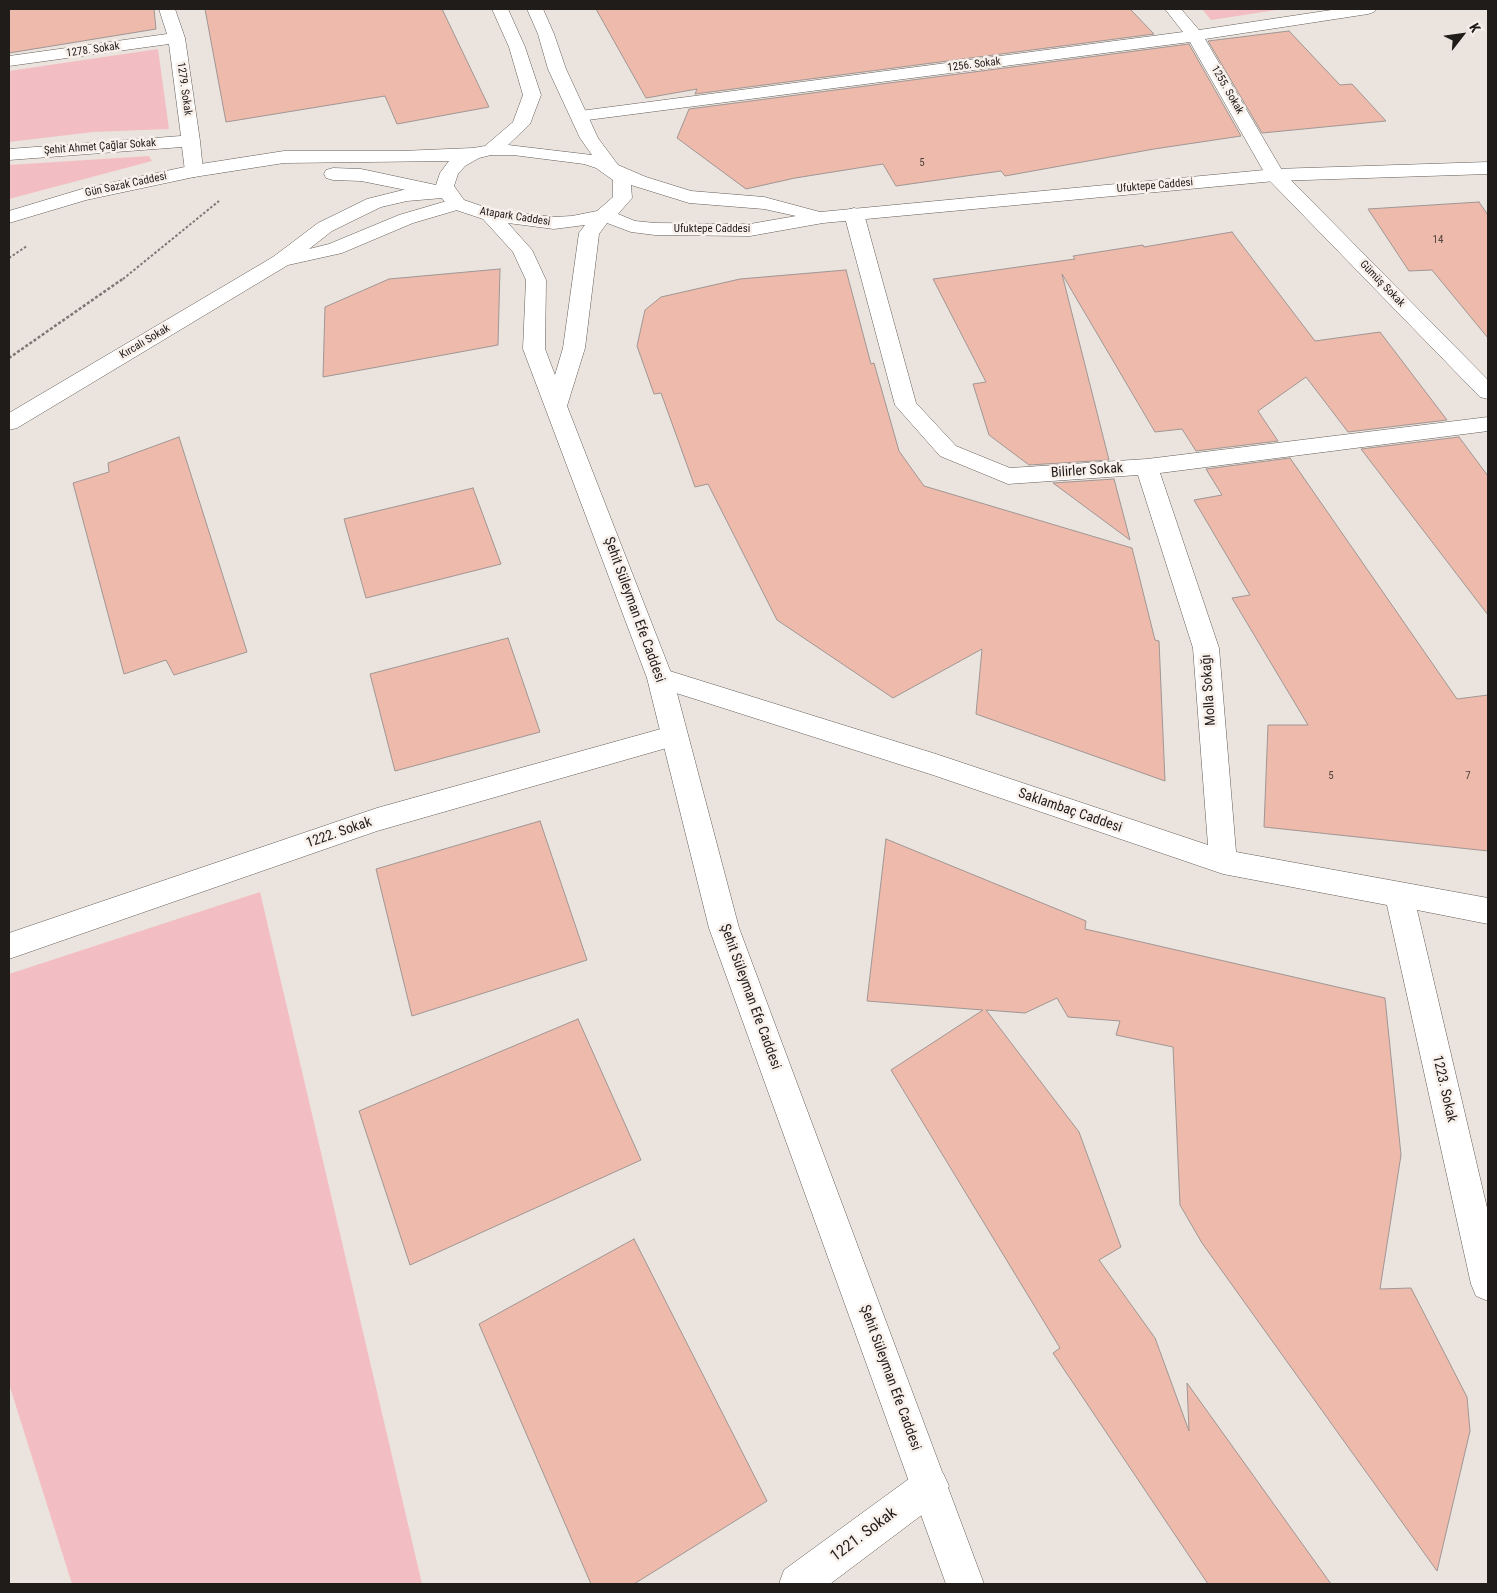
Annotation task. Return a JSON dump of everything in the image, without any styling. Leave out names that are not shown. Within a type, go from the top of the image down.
[{"type":"street","name":"1279. Sokak","points":[[167,9],[177,38],[194,171]]},
{"type":"street","points":[[452,198],[444,186],[449,173],[458,162],[482,152],[521,124],[532,95],[517,47],[500,9]]},
{"type":"street","name":"Atapark Caddesi","points":[[452,198],[490,215],[554,223],[584,221],[603,215],[610,211],[622,198],[622,180],[589,138],[557,69],[546,34],[535,9]]},
{"type":"street","name":"1255. Sokak","points":[[1173,9],[1196,36],[1276,175]]},
{"type":"street","name":"1256. Sokak","points":[[580,116],[1196,36],[1368,9]]},
{"type":"street","name":"1278. Sokak","points":[[9,61],[177,38]]},
{"type":"street","name":"Şehit Ahmet Çağlar Sokak","points":[[9,155],[191,141]]},
{"type":"street","points":[[482,152],[513,150],[584,159],[612,168]]},
{"type":"street","name":"Gün Sazak Caddesi","points":[[9,218],[82,194],[194,171],[284,157],[401,157],[482,152]]},
{"type":"street","name":"Gün Sazak Caddesi","points":[[245,164],[279,173],[361,174],[452,198]]},
{"type":"street","name":"Ufuktepe Caddesi","points":[[612,168],[639,181],[689,197],[764,203],[823,217]]},
{"type":"street","name":"Ufuktepe Caddesi","points":[[603,215],[631,226],[655,229],[750,230],[823,217],[1276,175],[1488,168]]},
{"type":"street","name":"Gümüş Sokak","points":[[1276,175],[1488,392]]},
{"type":"street","name":"Kırcalı Sokak","points":[[9,423],[280,261],[324,227],[374,203],[407,195],[452,198]]},
{"type":"street","name":"Kırcalı Sokak","points":[[280,261],[335,249],[452,198]]},
{"type":"street","name":"Bilirler Sokak","points":[[854,214],[906,405],[948,452],[1008,476],[1147,467],[1488,424]]},
{"type":"street","name":"Şehit Süleyman Efe Caddesi","points":[[490,215],[522,250],[536,280],[534,349],[660,678],[724,928],[965,1584]]},
{"type":"street","points":[[556,405],[574,348],[589,233],[603,215]]},
{"type":"street","name":"Molla Sokağı","points":[[1147,467],[1206,648],[1222,862]]},
{"type":"street","name":"Saklambaç Caddesi","points":[[660,678],[936,766],[1222,862],[1488,911]]},
{"type":"street","name":"1222. Sokak","points":[[9,946],[377,820],[675,736]]},
{"type":"street","name":"1223. Sokak","points":[[1399,895],[1488,1284]]},
{"type":"street","name":"1221. Sokak","points":[[798,1584],[930,1486]]},
{"type":"path","points":[[9,358],[113,287],[227,194],[245,164]]},
{"type":"shaded area","points":[[1202,9],[1283,9],[1211,20]]},
{"type":"shaded area","points":[[158,49],[169,129],[93,132],[9,142],[9,71]]},
{"type":"shaded area","points":[[149,156],[152,161],[9,199],[9,165]]},
{"type":"shaded area","points":[[260,892],[422,1584],[72,1584],[9,1384],[9,974]]},
{"type":"building","points":[[9,9],[154,9],[156,29],[9,53]]},
{"type":"building","points":[[205,9],[442,9],[489,107],[397,124],[385,96],[226,122]]},
{"type":"building","points":[[596,9],[1130,9],[1154,34],[695,94],[697,89],[646,98]]},
{"type":"building","points":[[1289,31],[1340,85],[1352,84],[1386,121],[1262,133],[1208,41]]},
{"type":"building","points":[[1189,44],[1241,136],[1154,149],[1005,176],[1001,171],[896,186],[883,164],[795,178],[746,189],[677,138],[689,109]]},
{"type":"building","points":[[1479,202],[1488,215],[1488,338],[1432,270],[1409,271],[1368,209]]},
{"type":"building","points":[[1232,232],[1315,341],[1380,332],[1447,420],[1348,432],[1306,377],[1258,411],[1278,441],[1196,451],[1182,429],[1155,432],[1062,274],[1109,460],[1029,465],[989,435],[973,384],[986,382],[933,279],[1075,259],[1073,256],[1143,245],[1144,247]]},
{"type":"building","points":[[500,269],[498,345],[323,377],[325,307],[389,279]]},
{"type":"building","points":[[846,270],[871,364],[874,363],[899,451],[924,486],[1132,548],[1155,640],[1159,641],[1165,781],[976,714],[982,649],[893,698],[777,620],[708,484],[695,487],[661,393],[654,394],[637,346],[645,310],[661,297],[740,279]]},
{"type":"building","points":[[179,437],[247,652],[174,675],[166,660],[124,674],[73,483],[109,472],[108,463]]},
{"type":"building","points":[[1459,437],[1488,476],[1488,615],[1361,449]]},
{"type":"building","points":[[1290,458],[1457,699],[1488,695],[1488,851],[1264,827],[1268,725],[1308,725],[1232,598],[1250,595],[1194,500],[1222,495],[1206,469]]},
{"type":"building","points":[[1114,479],[1130,540],[1053,483]]},
{"type":"building","points":[[473,488],[501,564],[366,598],[344,519]]},
{"type":"building","points":[[508,638],[540,732],[395,771],[370,674]]},
{"type":"building","points":[[540,821],[587,960],[412,1016],[376,869]]},
{"type":"building","points":[[886,839],[1086,921],[1085,929],[1385,998],[1401,1155],[1380,1289],[1411,1288],[1467,1397],[1470,1431],[1437,1571],[1202,1243],[1180,1205],[1173,1047],[1116,1035],[1120,1021],[1068,1017],[1057,998],[1025,1013],[986,1010],[1079,1132],[1121,1247],[1099,1260],[1155,1338],[1189,1431],[1187,1383],[1331,1584],[1208,1584],[1053,1353],[1060,1348],[891,1070],[983,1010],[867,1001]]},
{"type":"building","points":[[578,1019],[641,1160],[410,1265],[359,1111]]},
{"type":"building","points":[[634,1239],[767,1501],[634,1584],[591,1584],[479,1324]]}]
